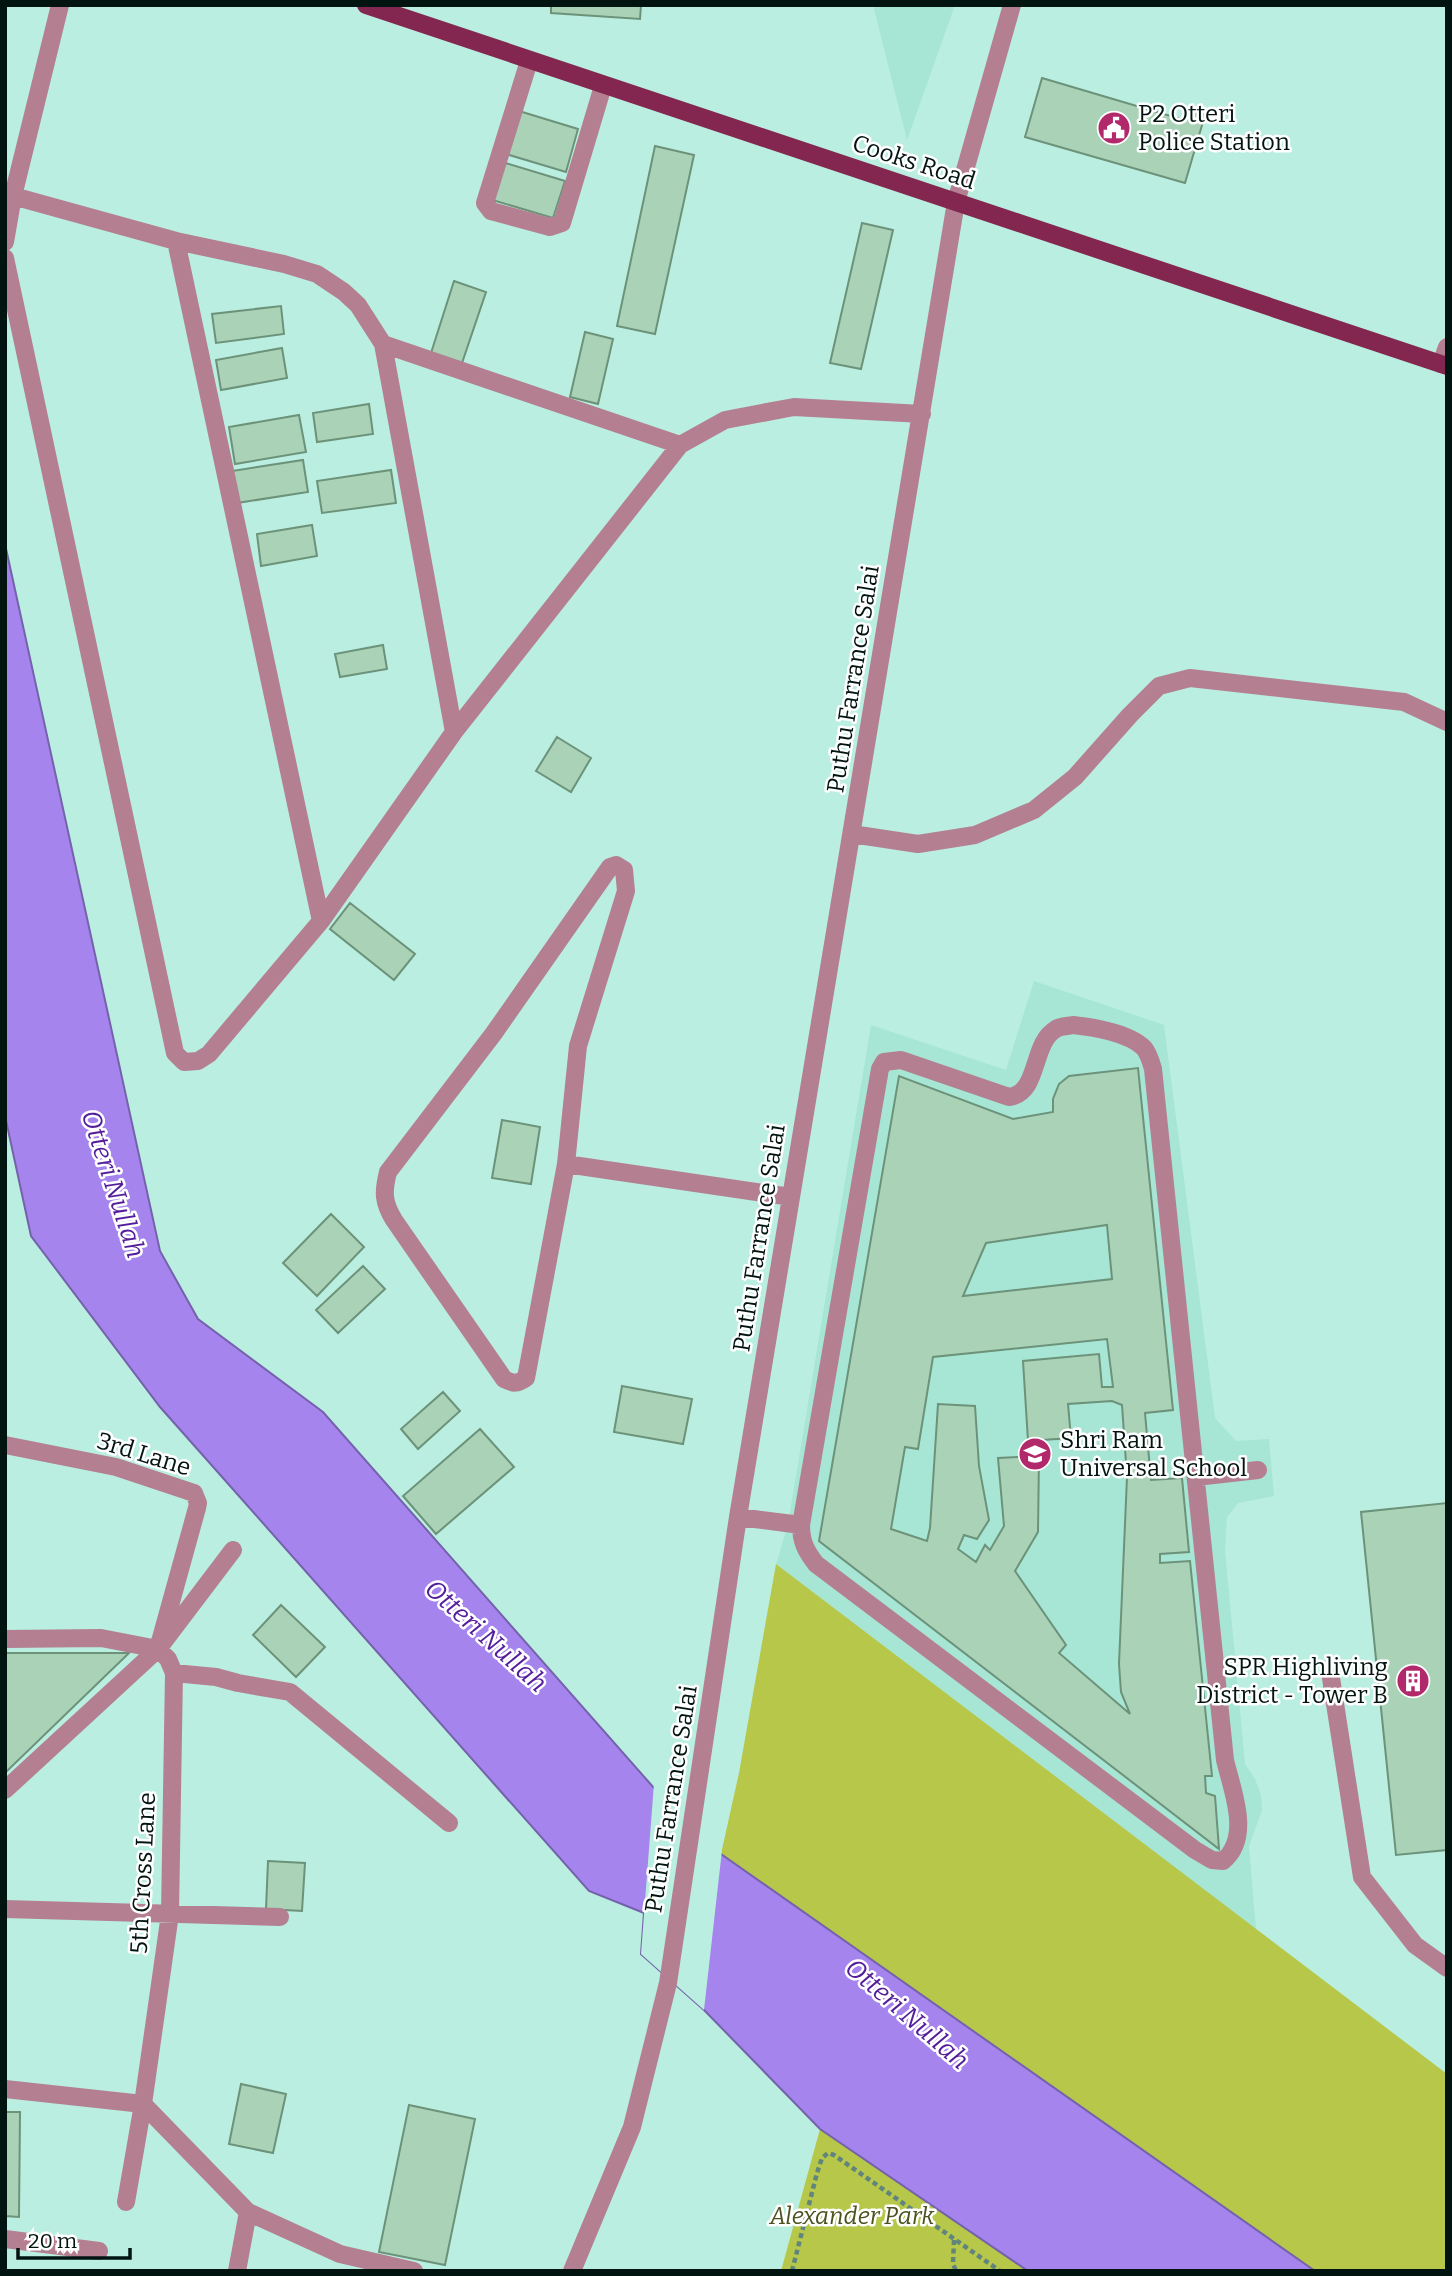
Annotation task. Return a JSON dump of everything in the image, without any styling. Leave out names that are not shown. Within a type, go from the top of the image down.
[{"type":"main road","name":"Cooks Road","points":[[366,5],[956,202],[1445,359]]},
{"type":"street","points":[[5,242],[13,196],[60,5]]},
{"type":"street","name":"Puthu Farrance Salai","points":[[572,2271],[632,2127],[668,1983],[738,1517],[956,202],[1012,5]]},
{"type":"street","points":[[529,61],[485,203],[491,211],[550,227],[562,223],[603,86]]},
{"type":"street","points":[[13,196],[176,241],[284,264],[317,274],[358,305],[383,344],[454,732]]},
{"type":"street","points":[[176,241],[321,921]]},
{"type":"street","points":[[5,258],[175,1053],[184,1062],[198,1062],[209,1054],[321,921],[454,732],[680,445],[725,420],[794,407],[922,414]]},
{"type":"street","points":[[383,344],[680,445]]},
{"type":"street","points":[[852,834],[918,845],[975,835],[1034,810],[1075,777],[1159,686],[1190,678],[1404,702],[1447,722]]},
{"type":"street","points":[[620,865],[626,878],[626,891],[578,1046],[566,1164],[526,1378],[513,1384],[504,1379],[394,1220],[385,1205],[383,1190],[388,1172],[494,1033],[610,867],[620,865]]},
{"type":"street","points":[[1073,1025],[1098,1028],[1138,1043],[1147,1051],[1153,1069],[1225,1760],[1237,1803],[1238,1826],[1230,1856],[1223,1861],[1212,1860],[1195,1850],[816,1564],[804,1546],[801,1525],[880,1069],[884,1062],[901,1060],[1009,1097],[1018,1096],[1026,1088],[1049,1035],[1057,1028],[1073,1025]]},
{"type":"street","points":[[566,1164],[791,1197]]},
{"type":"street","name":"3rd Lane","points":[[5,1445],[116,1467],[194,1493],[197,1508],[158,1649]]},
{"type":"street","points":[[1196,1477],[1258,1470]]},
{"type":"street","points":[[738,1517],[801,1525]]},
{"type":"street","points":[[5,1790],[158,1649],[233,1550]]},
{"type":"street","points":[[5,1639],[101,1639],[158,1649],[168,1659],[174,1673],[216,1677],[238,1684],[290,1692],[449,1823]]},
{"type":"street","name":"5th Cross Lane","points":[[126,2202],[170,1914],[174,1673]]},
{"type":"street","points":[[1331,1678],[1362,1877],[1415,1945],[1447,1968]]},
{"type":"street","points":[[5,1909],[280,1917]]},
{"type":"street","points":[[5,2088],[143,2104],[248,2212],[340,2254],[414,2271]]},
{"type":"street","points":[[237,2271],[248,2212]]},
{"type":"street","points":[[5,2239],[99,2251]]},
{"type":"path","points":[[792,2271],[817,2174],[822,2158],[828,2154],[834,2155],[1000,2271]]},
{"type":"path","points":[[954,2240],[953,2264],[956,2271]]},
{"type":"shaded area","points":[[873,5],[955,5],[907,140]]},
{"type":"shaded area","name":"Shri Ram Universal School","points":[[1034,981],[1164,1025],[1215,1418],[1236,1441],[1269,1439],[1274,1496],[1238,1503],[1227,1517],[1225,1550],[1245,1764],[1261,1795],[1262,1810],[1249,1846],[1256,1930],[776,1564],[788,1524],[871,1025],[1006,1070]]},
{"type":"green space","points":[[776,1564],[1447,2074],[1447,2271],[1315,2271],[721,1854],[739,1773]]},
{"type":"green space","name":"Alexander Park","points":[[820,2129],[1028,2271],[781,2271]]},
{"type":"water","name":"Otteri Nullah","points":[[5,544],[160,1251],[198,1319],[323,1412],[654,1788],[721,1854],[1315,2271],[1028,2271],[820,2129],[704,2010],[641,1954],[644,1913],[589,1891],[160,1407],[31,1236],[5,1116]]},
{"type":"pier","points":[[654,1783],[722,1850],[704,2010],[641,1954]]},
{"type":"building","points":[[551,5],[641,5],[640,19],[551,13]]},
{"type":"building","name":"P2 Otteri Police Station","points":[[1042,78],[1184,120],[1187,109],[1205,115],[1185,183],[1025,137]]},
{"type":"building","points":[[519,111],[578,129],[566,172],[506,154]]},
{"type":"building","points":[[655,146],[694,155],[655,334],[617,326]]},
{"type":"building","points":[[502,162],[565,181],[553,218],[489,199]]},
{"type":"building","points":[[862,223],[893,230],[861,369],[830,363]]},
{"type":"building","points":[[454,281],[486,292],[462,363],[431,353]]},
{"type":"building","points":[[281,306],[284,334],[216,343],[212,314]]},
{"type":"building","points":[[585,332],[613,339],[598,404],[570,397]]},
{"type":"building","points":[[282,348],[287,378],[221,390],[216,360]]},
{"type":"building","points":[[369,404],[373,434],[317,442],[313,413]]},
{"type":"building","points":[[299,415],[306,452],[235,464],[229,427]]},
{"type":"building","points":[[303,460],[308,492],[237,503],[232,471]]},
{"type":"building","points":[[391,470],[396,503],[322,513],[317,481]]},
{"type":"building","points":[[312,525],[317,556],[261,566],[257,534]]},
{"type":"building","points":[[383,645],[387,669],[340,677],[335,654]]},
{"type":"building","points":[[557,737],[591,758],[571,792],[536,771]]},
{"type":"building","points":[[350,903],[415,954],[394,980],[330,929]]},
{"type":"building","points":[[1138,1068],[1173,1410],[1145,1413],[1151,1480],[1182,1478],[1189,1552],[1160,1554],[1160,1563],[1190,1561],[1212,1776],[1205,1776],[1206,1793],[1215,1796],[1219,1849],[819,1541],[899,1076],[1013,1119],[1053,1112],[1053,1099],[1059,1084],[1069,1076]],"holes":[[[1107,1225],[1112,1279],[963,1296],[986,1243]],[[1107,1339],[1113,1387],[1102,1387],[1099,1354],[1023,1361],[1028,1441],[1071,1438],[1068,1404],[1112,1401],[1122,1405],[1127,1477],[1119,1664],[1121,1692],[1130,1714],[1059,1653],[1066,1645],[1015,1571],[1038,1532],[1039,1456],[998,1458],[1004,1526],[990,1550],[985,1545],[976,1562],[958,1549],[964,1535],[977,1539],[989,1520],[979,1466],[975,1406],[938,1404],[927,1541],[891,1529],[905,1447],[918,1449],[933,1357]]]},
{"type":"building","points":[[502,1120],[540,1127],[531,1184],[492,1178]]},
{"type":"building","points":[[331,1214],[364,1247],[317,1296],[283,1263]]},
{"type":"building","points":[[363,1266],[385,1289],[338,1333],[316,1310]]},
{"type":"building","points":[[622,1386],[692,1399],[683,1444],[614,1432]]},
{"type":"building","points":[[443,1392],[460,1411],[418,1449],[401,1429]]},
{"type":"building","points":[[480,1429],[514,1467],[436,1534],[403,1496]]},
{"type":"building","name":"SPR Highliving District - Tower B","points":[[1447,1503],[1447,1850],[1396,1855],[1361,1512]]},
{"type":"building","points":[[281,1605],[325,1647],[296,1677],[253,1635]]},
{"type":"building","points":[[5,1653],[129,1653],[5,1773]]},
{"type":"building","points":[[268,1861],[305,1863],[302,1911],[266,1909]]},
{"type":"building","points":[[241,2084],[286,2094],[273,2153],[229,2144]]},
{"type":"building","points":[[409,2105],[475,2119],[445,2265],[379,2252]]},
{"type":"building","points":[[5,2112],[20,2112],[19,2217],[5,2216]]},
{"type":"place","name":"P2 Otteri Police Station","points":[[1114,128]]},
{"type":"place","name":"Shri Ram Universal School","points":[[1035,1454]]},
{"type":"place","name":"SPR Highliving District - Tower B","points":[[1413,1681]]}]
